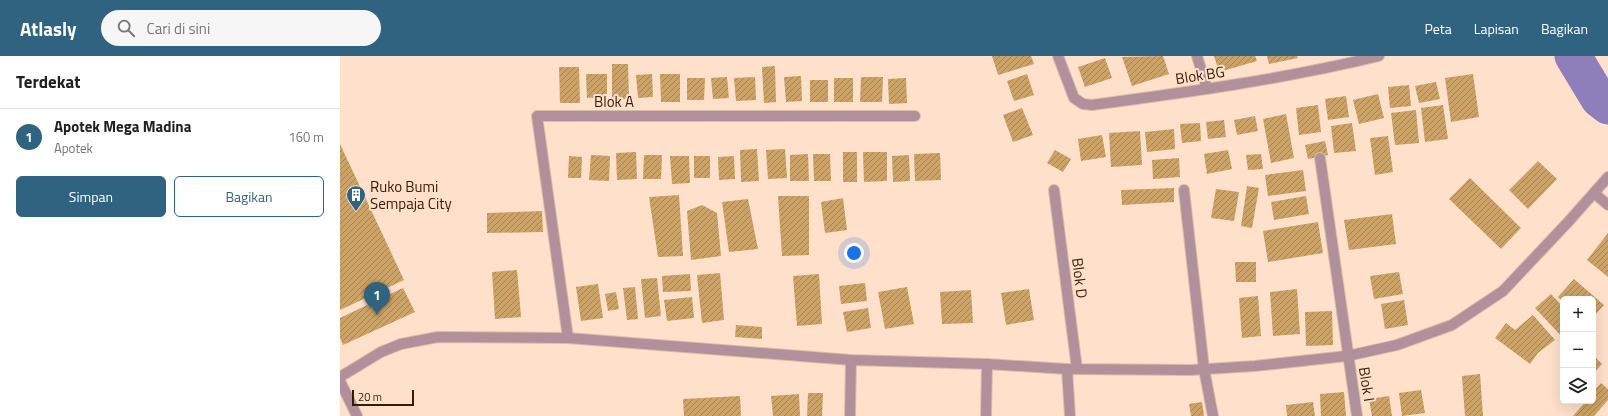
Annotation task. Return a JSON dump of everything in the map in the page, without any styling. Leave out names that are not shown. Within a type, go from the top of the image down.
[{"type":"street","name":"Blok BG","points":[[1058,56],[1074,98],[1083,104],[1092,106],[1207,89],[1337,66],[1379,56]]},
{"type":"street","points":[[1198,56],[1207,89]]},
{"type":"street","points":[[1334,56],[1337,66]]},
{"type":"street","name":"Blok A","points":[[568,338],[538,116],[915,116]]},
{"type":"street","name":"Blok I","points":[[1320,158],[1357,416]]},
{"type":"street","points":[[340,376],[381,352],[400,344],[438,337],[568,338],[851,360],[986,364],[1072,369],[1204,369],[1348,356],[1397,345],[1452,325],[1503,291],[1605,180]]},
{"type":"street","name":"Blok D","points":[[1054,190],[1072,369],[1070,416]]},
{"type":"street","points":[[1184,190],[1204,369],[1213,416]]},
{"type":"street","points":[[1594,193],[1608,205]]},
{"type":"street","points":[[850,416],[851,360]]},
{"type":"street","points":[[986,364],[986,416]]},
{"type":"street","points":[[340,381],[357,416]]},
{"type":"building","points":[[992,56],[1031,56],[1034,64],[998,75]]},
{"type":"building","points":[[1163,56],[1169,74],[1132,86],[1122,57]]},
{"type":"building","points":[[1214,56],[1255,56],[1257,61],[1219,72]]},
{"type":"building","points":[[1267,56],[1297,56],[1298,58],[1269,64]]},
{"type":"building","points":[[1105,58],[1112,78],[1085,87],[1078,67]]},
{"type":"building","points":[[612,64],[628,64],[629,99],[612,99]]},
{"type":"building","points":[[775,66],[776,102],[764,103],[762,67]]},
{"type":"building","points":[[559,67],[579,67],[580,103],[560,103]]},
{"type":"building","points":[[586,74],[607,74],[607,97],[587,98]]},
{"type":"building","points":[[652,74],[653,97],[638,98],[636,75]]},
{"type":"building","points":[[660,74],[680,74],[680,102],[661,102]]},
{"type":"building","points":[[1027,74],[1034,95],[1014,101],[1007,81]]},
{"type":"building","points":[[1473,74],[1479,117],[1451,122],[1445,78]]},
{"type":"building","points":[[801,76],[802,101],[786,102],[784,77]]},
{"type":"building","points":[[727,77],[729,98],[713,99],[711,78]]},
{"type":"building","points":[[755,77],[756,100],[736,101],[734,78]]},
{"type":"building","points":[[861,77],[883,77],[882,102],[860,102]]},
{"type":"building","points":[[687,78],[705,78],[704,100],[687,100]]},
{"type":"building","points":[[834,78],[853,78],[853,102],[834,102]]},
{"type":"building","points":[[906,78],[907,103],[889,104],[888,79]]},
{"type":"building","points":[[810,80],[828,80],[828,102],[810,102]]},
{"type":"building","points":[[1436,82],[1440,99],[1419,103],[1415,86]]},
{"type":"building","points":[[1409,85],[1411,106],[1390,108],[1388,87]]},
{"type":"building","points":[[1378,94],[1384,118],[1359,124],[1353,100]]},
{"type":"building","points":[[1346,96],[1349,117],[1328,120],[1325,99]]},
{"type":"building","points":[[1318,105],[1321,132],[1299,135],[1296,108]]},
{"type":"building","points":[[1443,105],[1448,139],[1425,142],[1421,108]]},
{"type":"building","points":[[1022,108],[1033,135],[1013,142],[1003,115]]},
{"type":"building","points":[[1416,110],[1419,143],[1395,145],[1391,113]]},
{"type":"building","points":[[1286,114],[1294,158],[1271,163],[1263,119]]},
{"type":"building","points":[[1255,116],[1258,131],[1237,135],[1234,120]]},
{"type":"building","points":[[1224,120],[1226,137],[1208,139],[1206,122]]},
{"type":"building","points":[[1200,123],[1201,141],[1182,143],[1180,124]]},
{"type":"building","points":[[1352,123],[1356,151],[1334,153],[1331,126]]},
{"type":"building","points":[[1174,129],[1175,149],[1147,152],[1145,132]]},
{"type":"building","points":[[1140,131],[1142,165],[1111,167],[1109,133]]},
{"type":"building","points":[[1102,135],[1106,157],[1081,161],[1078,139]]},
{"type":"building","points":[[1388,136],[1393,172],[1375,175],[1370,138]]},
{"type":"building","points":[[1325,141],[1328,155],[1308,159],[1305,145]]},
{"type":"building","name":"Ruko Bumi Sempaja City","points":[[340,144],[404,280],[340,310]]},
{"type":"building","points":[[757,149],[759,181],[741,182],[740,150]]},
{"type":"building","points":[[785,149],[787,178],[768,179],[766,150]]},
{"type":"building","points":[[1055,150],[1071,159],[1063,172],[1047,163]]},
{"type":"building","points":[[1228,150],[1232,169],[1207,174],[1204,154]]},
{"type":"building","points":[[636,152],[637,179],[617,180],[616,153]]},
{"type":"building","points":[[843,152],[857,152],[857,182],[843,182]]},
{"type":"building","points":[[863,152],[887,152],[887,181],[864,182]]},
{"type":"building","points":[[940,153],[941,180],[915,181],[914,154]]},
{"type":"building","points":[[808,154],[809,181],[790,181],[790,155]]},
{"type":"building","points":[[813,154],[830,154],[831,181],[814,181]]},
{"type":"building","points":[[1261,154],[1263,169],[1248,170],[1246,155]]},
{"type":"building","points":[[591,155],[610,156],[609,181],[589,180]]},
{"type":"building","points":[[644,155],[662,155],[661,179],[643,179]]},
{"type":"building","points":[[909,155],[910,181],[893,182],[892,156]]},
{"type":"building","points":[[569,156],[582,157],[581,178],[568,178]]},
{"type":"building","points":[[670,156],[689,156],[690,183],[672,184]]},
{"type":"building","points":[[694,156],[710,156],[710,178],[694,178]]},
{"type":"building","points":[[734,156],[735,179],[719,180],[718,157]]},
{"type":"building","points":[[1179,158],[1180,177],[1153,179],[1152,160]]},
{"type":"building","points":[[1538,161],[1557,179],[1528,209],[1509,190]]},
{"type":"building","points":[[1303,170],[1306,191],[1268,196],[1265,175]]},
{"type":"building","points":[[1470,178],[1521,228],[1501,249],[1449,199]]},
{"type":"building","points":[[1247,186],[1259,188],[1252,228],[1241,226]]},
{"type":"building","points":[[1174,188],[1174,202],[1122,205],[1121,190]]},
{"type":"building","points":[[1216,189],[1239,192],[1234,221],[1211,218]]},
{"type":"building","points":[[679,195],[683,256],[658,257],[649,197]]},
{"type":"building","points":[[778,196],[809,196],[809,255],[782,256]]},
{"type":"building","points":[[1306,196],[1309,214],[1274,220],[1271,202]]},
{"type":"building","points":[[843,198],[847,230],[825,233],[821,202]]},
{"type":"building","points":[[748,199],[758,249],[729,252],[722,202]]},
{"type":"building","points":[[702,205],[717,213],[721,256],[691,260],[687,211]]},
{"type":"building","points":[[542,211],[543,232],[487,233],[487,213]]},
{"type":"building","points":[[1392,214],[1396,244],[1349,250],[1344,220]]},
{"type":"building","points":[[1318,222],[1323,253],[1268,262],[1263,231]]},
{"type":"building","points":[[1608,233],[1608,277],[1587,260]]},
{"type":"building","points":[[1235,262],[1256,262],[1256,282],[1236,282]]},
{"type":"building","points":[[517,270],[521,317],[495,319],[492,272]]},
{"type":"building","points":[[1399,272],[1403,294],[1374,299],[1370,276]]},
{"type":"building","points":[[720,273],[724,320],[702,323],[697,275]]},
{"type":"building","points":[[690,274],[691,291],[663,292],[662,276]]},
{"type":"building","points":[[819,274],[822,324],[797,326],[793,276]]},
{"type":"building","points":[[657,278],[661,316],[645,318],[641,279]]},
{"type":"building","points":[[1574,279],[1594,296],[1560,296],[1560,299],[1558,297]]},
{"type":"building","points":[[865,283],[867,301],[841,304],[839,286]]},
{"type":"building","points":[[598,284],[603,318],[581,321],[576,287]]},
{"type":"building","points":[[635,287],[638,319],[627,320],[623,288]]},
{"type":"building","points":[[907,287],[914,324],[885,329],[878,292]]},
{"type":"building","points":[[403,288],[415,312],[343,345],[340,338],[340,318]]},
{"type":"building","points":[[1029,289],[1034,320],[1006,325],[1001,293]]},
{"type":"building","points":[[1297,289],[1300,334],[1273,336],[1270,292]]},
{"type":"building","points":[[971,290],[973,323],[942,324],[940,292]]},
{"type":"building","points":[[616,292],[619,309],[608,311],[605,294]]},
{"type":"building","points":[[1551,294],[1560,304],[1560,335],[1535,308]]},
{"type":"building","points":[[1258,296],[1261,336],[1242,338],[1239,298]]},
{"type":"building","points":[[692,297],[694,318],[667,321],[664,300]]},
{"type":"building","points":[[1596,298],[1604,305],[1596,314]]},
{"type":"building","points":[[1404,300],[1408,325],[1385,329],[1381,304]]},
{"type":"building","points":[[868,308],[871,328],[847,332],[843,312]]},
{"type":"building","points":[[1332,311],[1333,345],[1306,346],[1305,312]]},
{"type":"building","points":[[1533,315],[1555,340],[1538,353],[1530,364],[1495,338],[1506,323],[1515,330]]},
{"type":"building","points":[[736,325],[762,327],[762,339],[735,337]]},
{"type":"building","points":[[1596,358],[1602,364],[1596,371]]},
{"type":"building","points":[[1480,374],[1483,416],[1465,416],[1462,376]]},
{"type":"building","points":[[1601,383],[1608,389],[1608,400],[1594,416],[1573,416],[1583,404],[1596,404],[1596,389]]},
{"type":"building","points":[[1421,390],[1425,413],[1402,416],[1399,393]]},
{"type":"building","points":[[1344,392],[1346,416],[1321,416],[1320,394]]},
{"type":"building","points":[[808,393],[823,393],[822,416],[807,416]]},
{"type":"building","points":[[799,394],[800,416],[773,416],[771,396]]},
{"type":"building","points":[[740,396],[741,416],[684,416],[683,399]]},
{"type":"building","points":[[1389,396],[1392,416],[1372,416],[1369,399]]},
{"type":"building","points":[[1202,402],[1204,416],[1191,416],[1189,404]]},
{"type":"building","points":[[1313,402],[1315,416],[1287,416],[1286,405]]},
{"type":"waterway","points":[[1573,56],[1599,99],[1608,106]]},
{"type":"place","name":"Ruko Bumi Sempaja City","points":[[356,212]]},
{"type":"place","name":"Apotek Mega Madina","points":[[377,315]]}]
